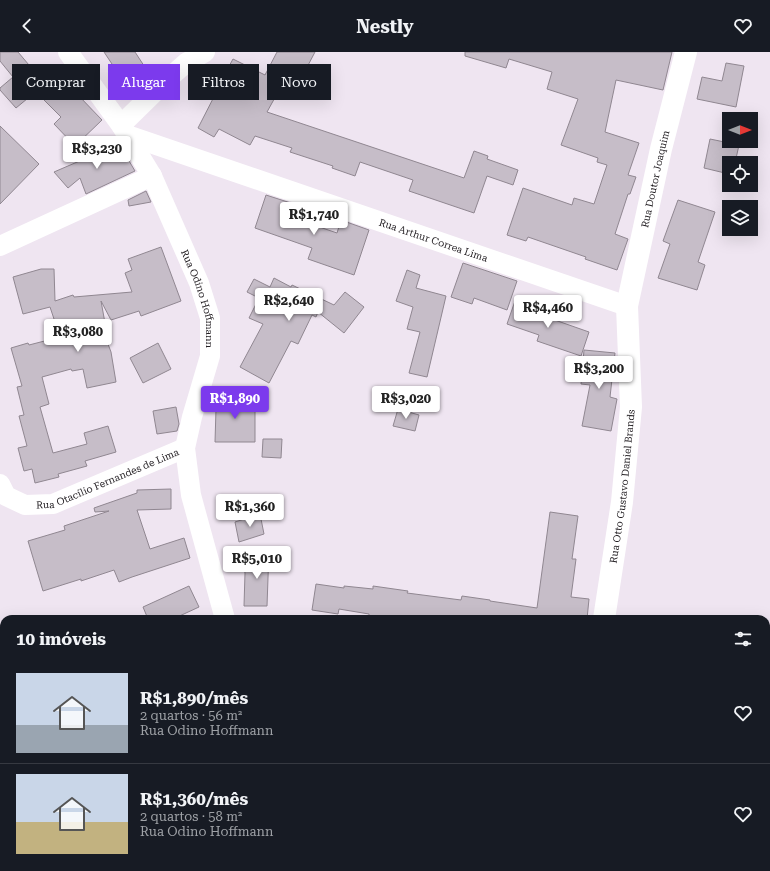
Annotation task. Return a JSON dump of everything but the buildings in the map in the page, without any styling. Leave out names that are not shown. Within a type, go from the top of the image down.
[{"type":"street","name":"Rua Odino Hoffmann","points":[[68,52],[124,130],[152,176],[200,283],[210,318],[210,356],[192,418],[186,448],[191,495],[224,615]]},
{"type":"street","points":[[124,130],[186,63],[205,52]]},
{"type":"street","name":"Rua Doutor Joaquim","points":[[627,306],[661,149],[686,52]]},
{"type":"street","name":"Rua Arthur Correa Lima","points":[[124,130],[627,306]]},
{"type":"street","points":[[0,246],[152,176]]},
{"type":"street","name":"Rua Otto Gustavo Daniel Brands","points":[[605,615],[622,502],[631,407],[627,306]]},
{"type":"street","name":"Rua Otacílio Fernandes de Lima","points":[[3,490],[25,505],[53,504],[186,448]]}]
